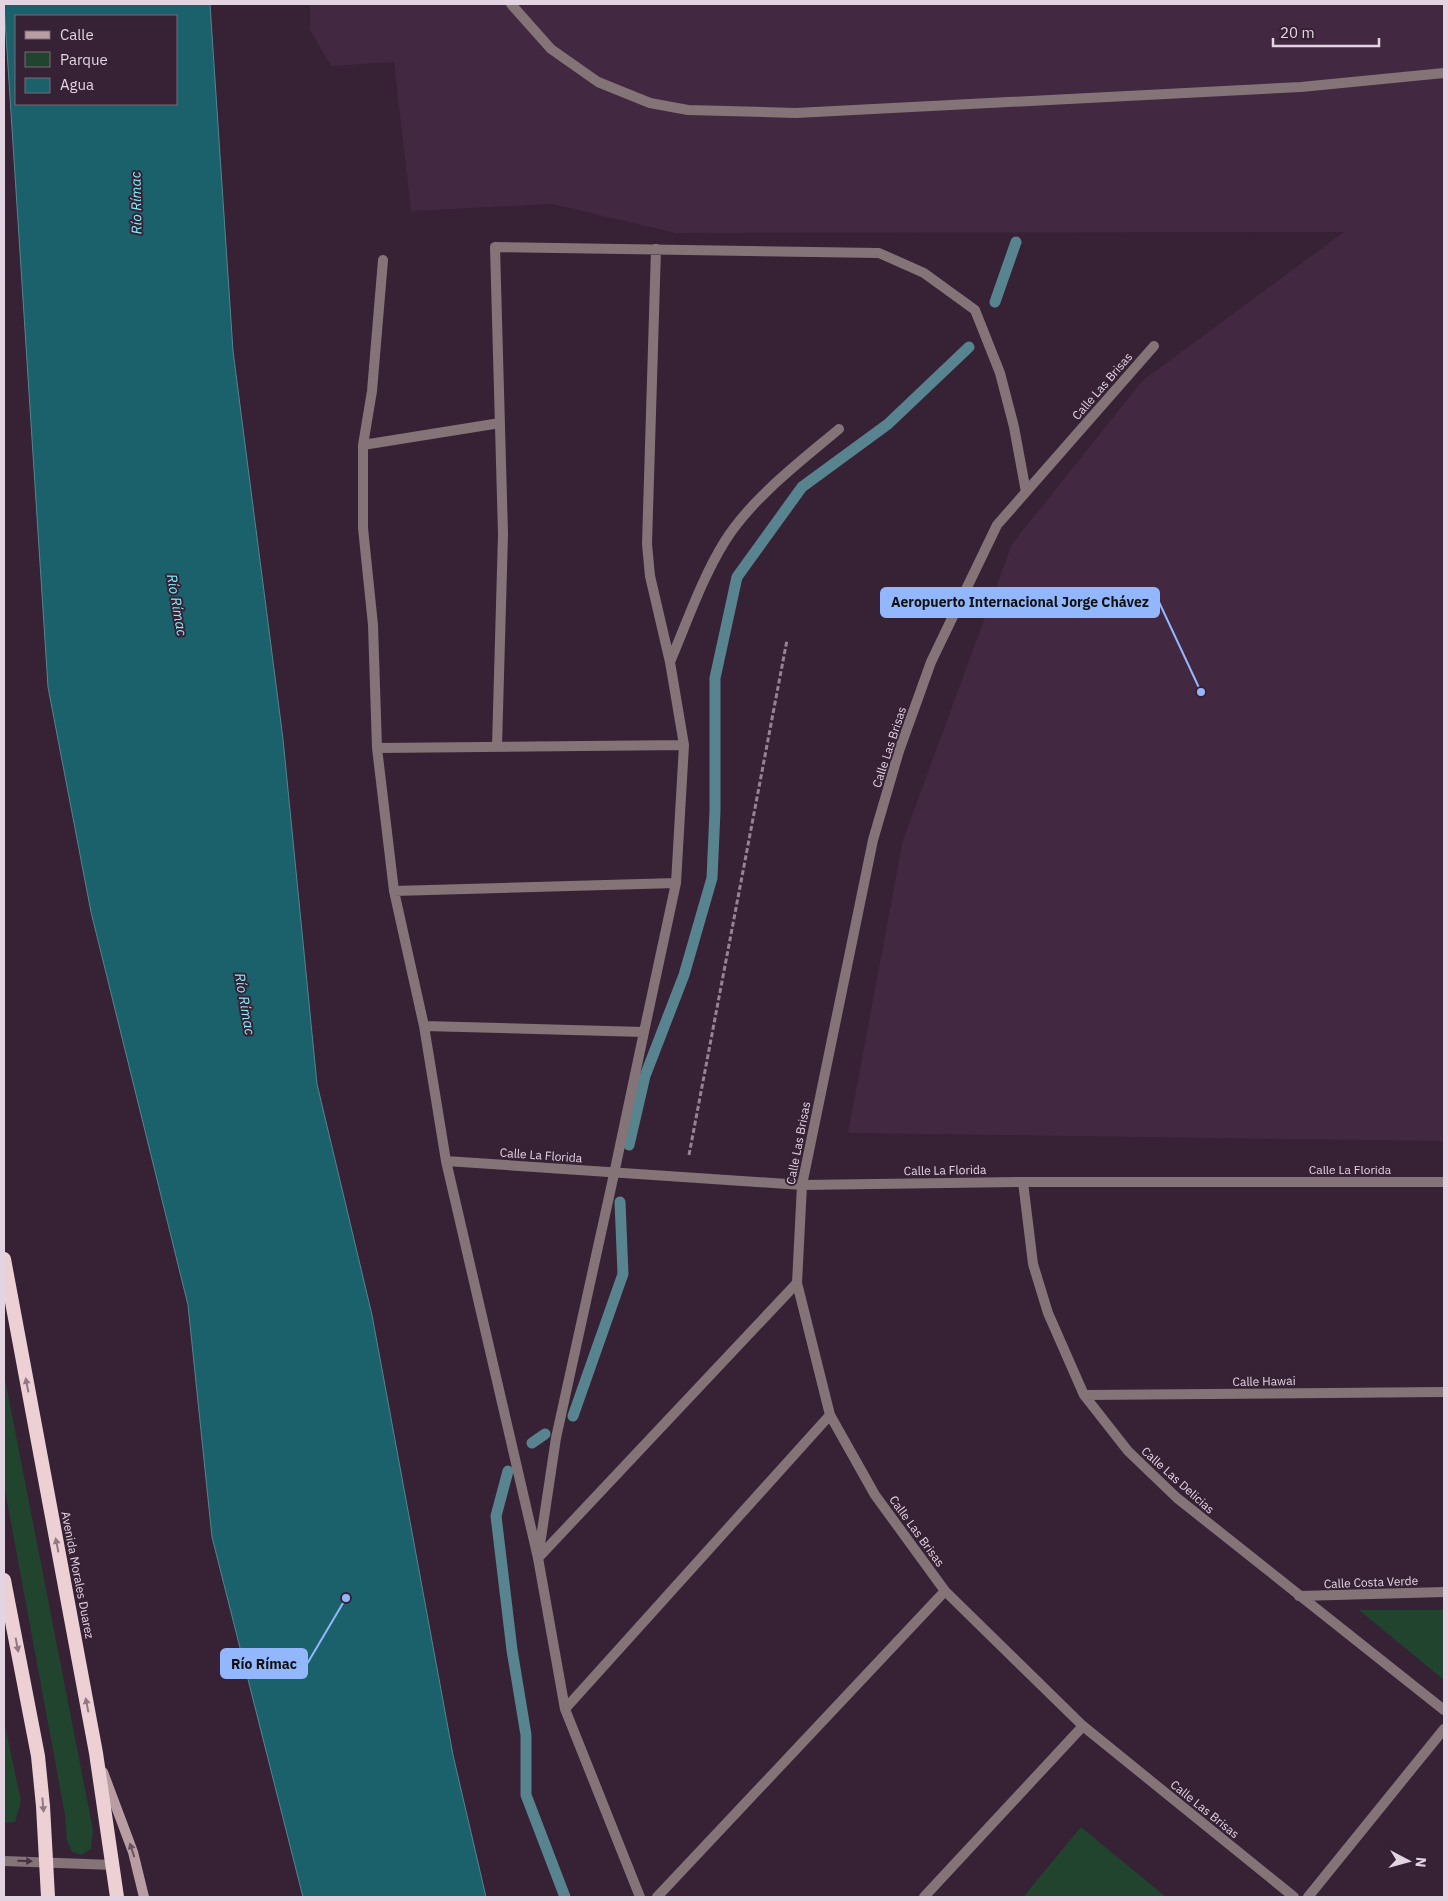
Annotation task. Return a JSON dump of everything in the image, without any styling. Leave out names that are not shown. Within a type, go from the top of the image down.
[{"type":"highway","name":"Avenida Morales Duarez","points":[[4,1259],[96,1753],[117,1897]]},
{"type":"highway","points":[[4,1580],[38,1756],[48,1897]]},
{"type":"main road","points":[[96,1753],[133,1852],[144,1897]]},
{"type":"street","points":[[511,4],[552,49],[598,82],[650,103],[688,110],[796,113],[1300,88],[1444,73]]},
{"type":"street","points":[[497,746],[502,609],[500,423],[495,247],[879,253],[924,273],[975,310],[1000,373],[1014,427],[1026,492]]},
{"type":"street","points":[[538,1558],[556,1438],[676,883],[684,745],[670,662],[650,576],[647,544],[656,249]]},
{"type":"street","points":[[383,260],[372,390],[363,445],[363,528],[373,625],[377,748],[394,891],[424,1026],[446,1161],[538,1558],[564,1709],[640,1897]]},
{"type":"street","name":"Calle Las Brisas","points":[[1154,346],[997,525],[931,662],[900,751],[873,840],[802,1185],[798,1283],[830,1415],[874,1495],[945,1591],[1083,1726],[1294,1897]]},
{"type":"street","points":[[363,445],[500,423]]},
{"type":"street","points":[[670,662],[709,571],[726,540],[748,513],[839,429]]},
{"type":"street","points":[[377,748],[684,745]]},
{"type":"street","points":[[394,891],[676,883]]},
{"type":"street","points":[[424,1026],[644,1032]]},
{"type":"street","name":"Calle La Florida","points":[[446,1161],[614,1174],[802,1185],[1024,1182],[1444,1182]]},
{"type":"street","name":"Calle Las Delicias","points":[[1024,1182],[1033,1264],[1048,1313],[1084,1395],[1128,1451],[1176,1498],[1444,1710]]},
{"type":"street","points":[[538,1558],[798,1283]]},
{"type":"street","name":"Calle Hawai","points":[[1084,1395],[1444,1392]]},
{"type":"street","points":[[564,1709],[830,1415]]},
{"type":"street","points":[[657,1897],[945,1591]]},
{"type":"street","name":"Calle Costa Verde","points":[[1299,1596],[1444,1592]]},
{"type":"street","points":[[924,1897],[1083,1726]]},
{"type":"street","points":[[1308,1897],[1444,1729]]},
{"type":"street","points":[[4,1861],[113,1865]]},
{"type":"path","points":[[684,1178],[787,640]]},
{"type":"shaded area","points":[[310,4],[1444,4],[1444,1141],[848,1133],[903,840],[1012,544],[1142,381],[1344,232],[676,233],[552,204],[411,211],[394,62],[331,66],[310,30]]},
{"type":"green space","points":[[4,1374],[93,1830],[91,1849],[81,1855],[72,1852],[67,1841],[65,1815],[4,1485]]},
{"type":"green space","points":[[1359,1610],[1444,1610],[1444,1680]]},
{"type":"green space","points":[[4,1721],[21,1801],[15,1822],[4,1823]]},
{"type":"green space","points":[[1081,1827],[1166,1897],[1023,1897]]},
{"type":"water","points":[[4,4],[210,4],[233,351],[283,739],[317,1084],[372,1315],[453,1755],[486,1897],[303,1897],[212,1537],[188,1305],[91,912],[48,687]]},
{"type":"waterway","points":[[995,302],[1016,242]]},
{"type":"waterway","points":[[629,1145],[645,1076],[684,975],[712,878],[715,811],[715,678],[737,577],[802,487],[888,424],[969,347]]},
{"type":"waterway","points":[[573,1416],[623,1274],[620,1202]]},
{"type":"waterway","points":[[532,1443],[545,1434]]},
{"type":"waterway","points":[[508,1471],[496,1516],[512,1650],[526,1735],[526,1795],[565,1897]]},
{"type":"place","name":"Aeropuerto Internacional Jorge Chávez","points":[[1201,692]]},
{"type":"place","name":"Río Rímac","points":[[346,1598]]}]
